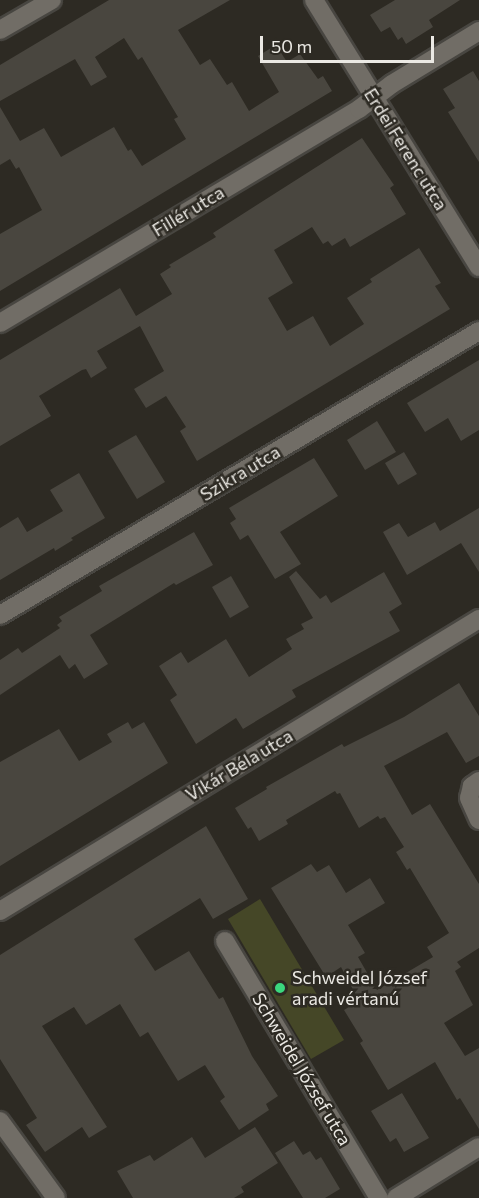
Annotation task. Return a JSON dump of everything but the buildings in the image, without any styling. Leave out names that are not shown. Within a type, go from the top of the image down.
[{"type":"street","points":[[0,30],[52,0]]},
{"type":"street","name":"Erdei Ferenc utca","points":[[315,0],[479,267]]},
{"type":"street","name":"Fillér utca","points":[[0,322],[375,97],[479,31]]},
{"type":"street","name":"Szikra utca","points":[[0,615],[479,331]]},
{"type":"street","name":"Vikár Béla utca","points":[[0,911],[479,619]]},
{"type":"street","points":[[479,781],[472,786],[469,798],[479,820]]},
{"type":"street","name":"Schweidel József utca","points":[[225,941],[379,1198]]},
{"type":"street","points":[[0,1120],[56,1198]]},
{"type":"street","points":[[396,1198],[479,1147]]},
{"type":"green space","points":[[260,899],[344,1040],[311,1059],[228,919]]},
{"type":"place","name":"Schweidel József aradi vértanú","points":[[280,988]]}]
